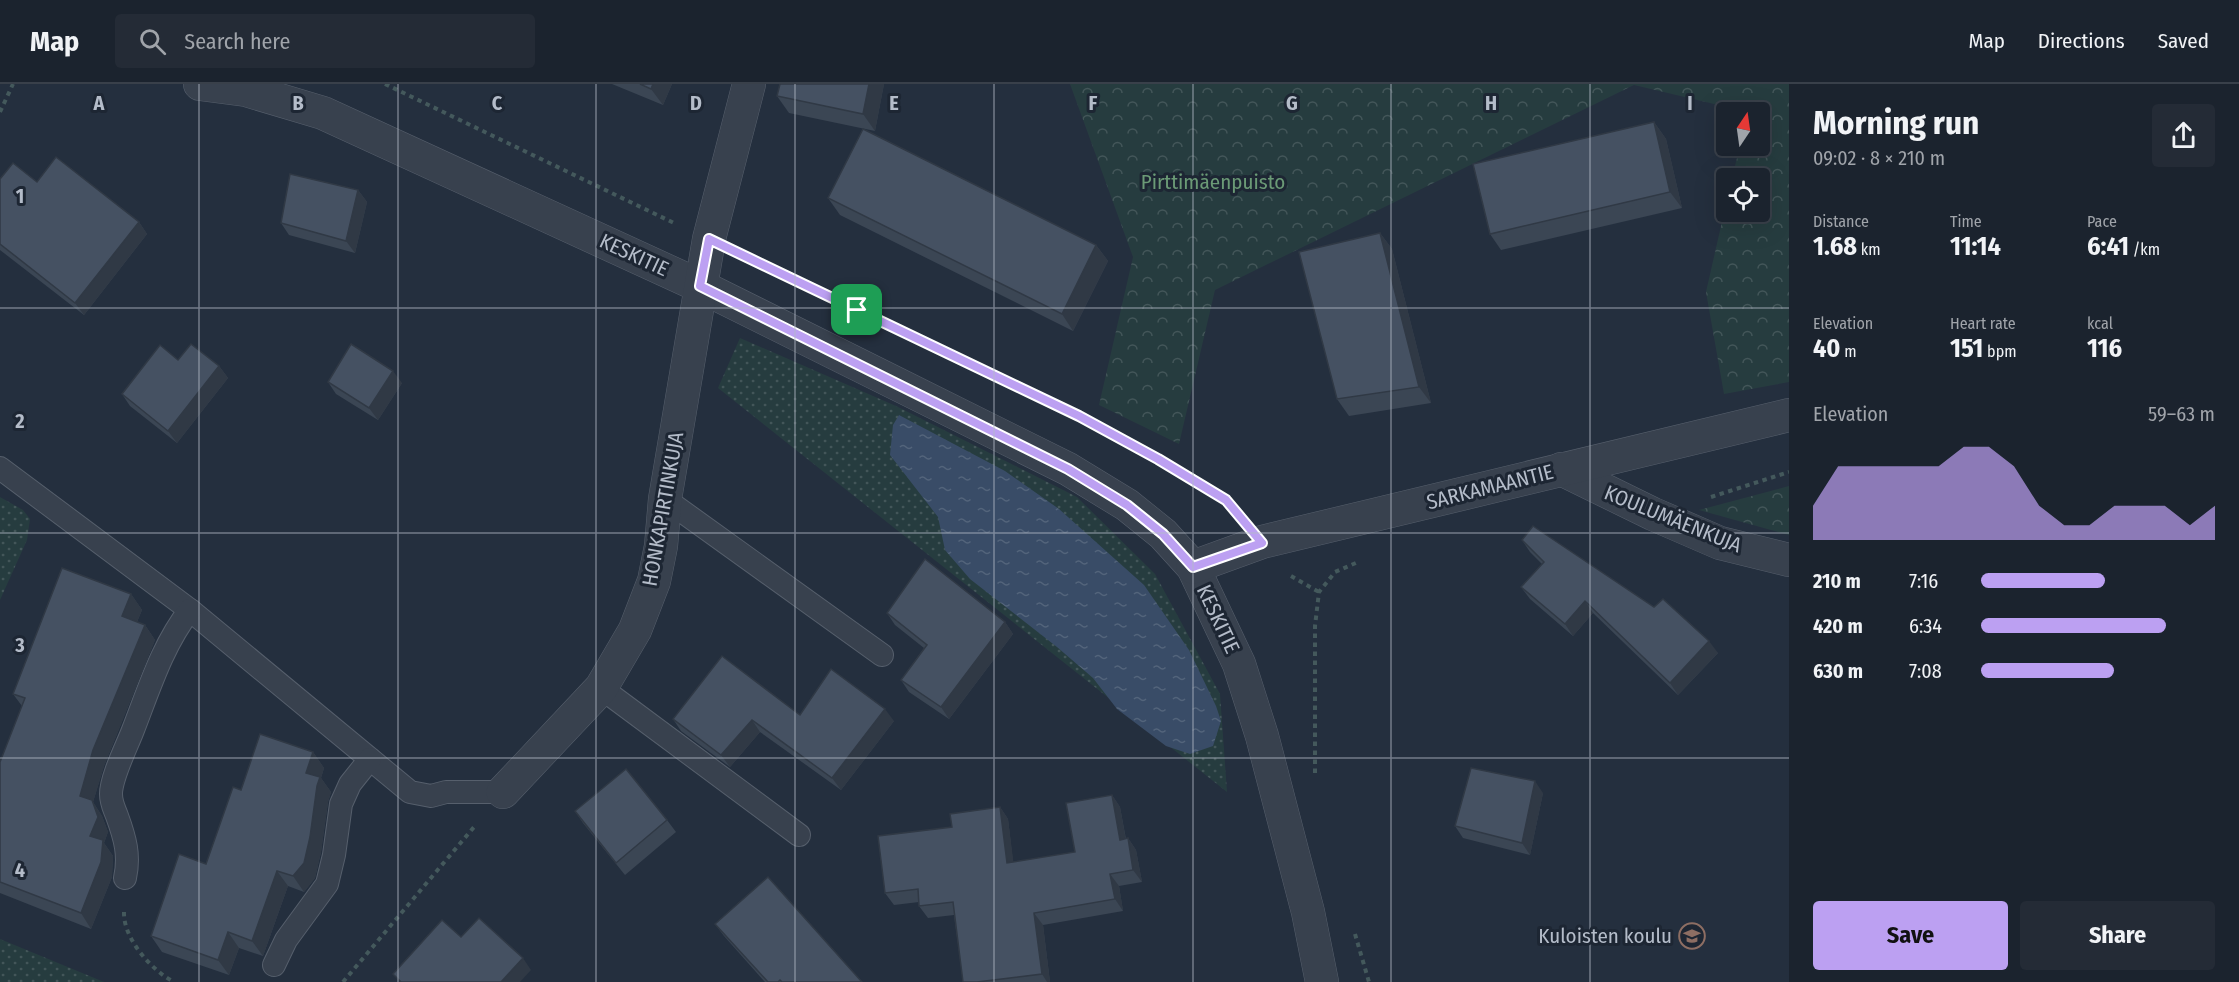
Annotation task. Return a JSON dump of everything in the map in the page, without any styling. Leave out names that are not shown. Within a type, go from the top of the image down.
[{"type":"street","name":"KESKITIE","points":[[200,84],[246,87],[323,113],[700,286],[1068,469],[1127,505],[1163,534],[1193,567],[1239,664],[1262,736],[1308,912],[1322,982]]},
{"type":"street","name":"HONKAPIRTINKUJA","points":[[503,792],[601,688],[635,630],[654,581],[661,546],[665,498],[700,286],[709,239],[749,84]]},
{"type":"street","name":"SARKAMAANTIE","points":[[1193,567],[1262,543],[1789,415]]},
{"type":"street","name":"KOULUMÄENKUJA","points":[[1561,470],[1720,543],[1789,560]]},
{"type":"lane","points":[[0,468],[190,610],[410,792],[431,796],[446,792],[503,792]]},
{"type":"lane","points":[[665,498],[882,655]]},
{"type":"lane","points":[[125,878],[129,862],[128,846],[112,805],[111,791],[124,751],[178,624],[190,610]]},
{"type":"lane","points":[[601,688],[799,836]]},
{"type":"lane","points":[[274,965],[286,940],[327,884],[334,855],[341,804],[350,784],[370,759]]},
{"type":"path","points":[[0,112],[13,84]]},
{"type":"path","points":[[385,84],[1079,416],[1148,453],[1226,500],[1284,572],[1319,592]]},
{"type":"path","points":[[1709,497],[1789,472]]},
{"type":"path","points":[[1315,777],[1315,626],[1319,592],[1335,572],[1360,561]]},
{"type":"path","points":[[343,982],[503,792]]},
{"type":"path","points":[[125,878],[124,918],[130,940],[165,977],[174,982]]},
{"type":"path","points":[[1354,930],[1369,982]]},
{"type":"green space","name":"Pirttimäenpuisto","points":[[1070,84],[1789,84],[1789,382],[1724,394],[1706,292],[1722,222],[1770,222],[1770,168],[1734,168],[1738,156],[1770,156],[1770,102],[1716,102],[1716,104],[1634,85],[1215,290],[1179,444],[1099,405],[1133,257]]},
{"type":"green space","points":[[740,338],[896,406],[1077,497],[1155,574],[1220,694],[1227,792],[718,388]]},
{"type":"green space","points":[[1789,486],[1789,535],[1699,510]]},
{"type":"green space","points":[[0,497],[23,510],[30,519],[27,540],[0,600]]},
{"type":"green space","points":[[0,939],[104,982],[0,982]]},
{"type":"water","points":[[899,415],[1005,471],[1059,509],[1144,585],[1189,650],[1216,706],[1221,721],[1213,746],[1190,754],[1166,746],[1117,709],[1093,678],[1057,647],[970,579],[945,550],[938,517],[890,455],[893,425]]},
{"type":"building","points":[[640,84],[653,84],[651,89]]},
{"type":"building","points":[[780,84],[869,84],[863,114],[777,96]]},
{"type":"building","points":[[1654,122],[1670,192],[1490,234],[1473,164]]},
{"type":"building","points":[[863,129],[1096,245],[1062,314],[828,198]]},
{"type":"building","points":[[56,157],[139,222],[75,303],[0,244],[0,179],[13,163],[37,182]]},
{"type":"building","points":[[290,174],[358,190],[346,241],[281,223]]},
{"type":"building","points":[[1380,233],[1419,387],[1337,399],[1299,252]]},
{"type":"building","points":[[191,344],[219,366],[168,431],[122,394],[160,345],[178,360]]},
{"type":"building","points":[[351,344],[393,371],[369,408],[328,382]]},
{"type":"building","points":[[1533,526],[1654,607],[1663,599],[1709,641],[1670,683],[1585,601],[1565,624],[1521,587],[1544,562],[1522,540]]},
{"type":"building","points":[[925,559],[1005,622],[941,707],[901,680],[927,645],[887,613]]},
{"type":"building","points":[[62,568],[131,594],[122,616],[145,625],[93,750],[80,796],[92,800],[98,817],[90,836],[103,840],[101,862],[81,913],[0,882],[0,762],[25,698],[13,694]]},
{"type":"building","points":[[722,656],[800,715],[831,669],[885,709],[832,778],[752,720],[721,755],[673,719]]},
{"type":"building","points":[[260,734],[313,752],[306,773],[320,777],[310,837],[304,863],[293,876],[277,871],[252,941],[228,932],[218,960],[151,936],[179,854],[206,864],[233,787],[241,790]]},
{"type":"building","points":[[1471,768],[1535,781],[1522,843],[1455,826]]},
{"type":"building","points":[[626,769],[667,820],[616,863],[575,811]]},
{"type":"building","points":[[1112,795],[1120,840],[1128,838],[1133,870],[1110,874],[1115,899],[1034,913],[1042,974],[963,982],[953,902],[919,906],[918,889],[885,893],[878,836],[952,827],[950,814],[1000,807],[1007,863],[1075,852],[1066,803]]},
{"type":"building","points":[[768,877],[862,982],[782,982],[780,980],[768,982],[715,924]]},
{"type":"building","points":[[479,918],[523,958],[501,982],[401,982],[393,974],[442,920],[461,937]]},
{"type":"place","name":"Kuloisten koulu","points":[[1692,936]]},
{"type":"route","points":[[709,239],[857,310],[1079,416],[1158,459],[1226,500],[1262,543],[1193,567],[1163,534],[1127,505],[1068,469],[700,286],[709,239]]}]
